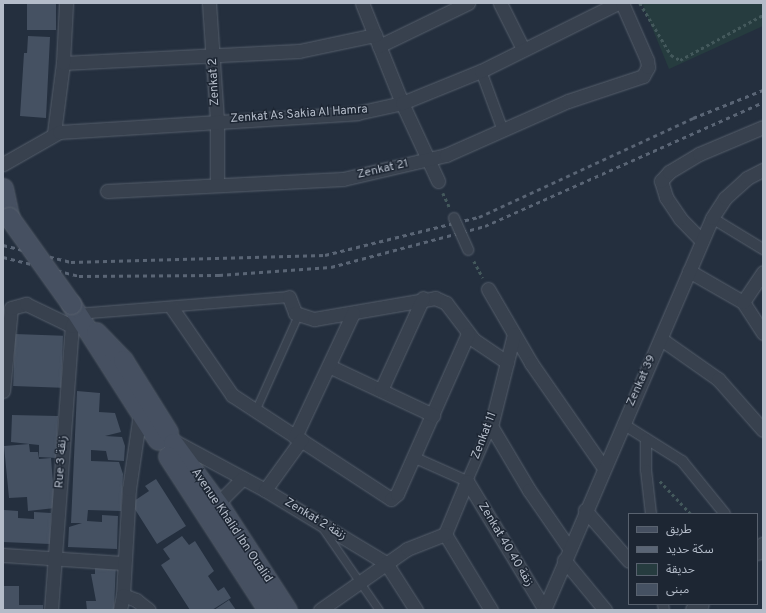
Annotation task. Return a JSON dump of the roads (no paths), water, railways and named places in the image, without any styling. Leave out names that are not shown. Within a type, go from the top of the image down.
[{"type":"main road","name":"Avenue Khalid Ibn Oualid","points":[[3,188],[6,212],[73,315],[140,414],[167,440],[220,507],[287,610]]},
{"type":"main road","name":"Avenue Khalid Ibn Oualid","points":[[73,315],[123,360],[167,440],[268,610]]},
{"type":"street","points":[[54,133],[63,63],[66,3]]},
{"type":"street","name":"Zenkat 2","points":[[209,3],[217,121],[217,185]]},
{"type":"street","points":[[362,3],[402,103],[438,181]]},
{"type":"street","points":[[63,63],[311,50],[377,40],[468,3]]},
{"type":"street","points":[[500,3],[523,49]]},
{"type":"street","name":"Zenkat As Sakia Al Hamra","points":[[3,164],[54,133],[217,121],[357,113],[402,103],[481,71],[618,3]]},
{"type":"street","name":"Zenkat 21","points":[[107,191],[342,179],[428,160],[450,153],[502,128],[594,90],[643,76],[646,72],[647,60],[622,3]]},
{"type":"street","points":[[481,71],[502,128]]},
{"type":"street","points":[[701,240],[680,218],[666,197],[661,181],[669,172],[699,154],[763,127]]},
{"type":"street","name":"Zenkat 39","points":[[544,610],[566,554],[661,339],[701,240],[712,218],[725,198],[747,178],[763,170]]},
{"type":"street","points":[[454,218],[468,250]]},
{"type":"street","points":[[712,218],[763,249]]},
{"type":"street","points":[[689,271],[743,302],[763,333]]},
{"type":"street","points":[[743,302],[763,272]]},
{"type":"street","points":[[488,289],[514,334],[604,468]]},
{"type":"street","points":[[3,391],[11,308],[26,304],[73,315],[172,308],[289,297],[298,315],[314,319],[354,313],[423,298],[435,298],[446,303],[468,334],[507,362]]},
{"type":"street","points":[[381,390],[423,298]]},
{"type":"street","points":[[172,308],[226,390],[255,411],[392,499],[397,494],[468,334]]},
{"type":"street","points":[[265,490],[298,439],[354,313]]},
{"type":"street","name":"Rue 3 زنقة","points":[[51,610],[73,315]]},
{"type":"street","name":"Zenkat 11","points":[[445,534],[491,426],[514,334]]},
{"type":"street","points":[[661,339],[718,379],[763,430]]},
{"type":"street","points":[[331,367],[433,414]]},
{"type":"street","points":[[120,610],[123,595],[129,489],[140,414]]},
{"type":"street","points":[[623,424],[682,461],[724,513]]},
{"type":"street","points":[[491,426],[566,554],[605,610]]},
{"type":"street","points":[[646,438],[646,470],[651,513]]},
{"type":"street","name":"Zenkat 2 زنقة","points":[[167,440],[265,490],[386,563]]},
{"type":"street","points":[[413,457],[467,481]]},
{"type":"street","points":[[220,507],[223,498],[243,478]]},
{"type":"street","name":"Zenkat 40 زنقة 40","points":[[467,481],[544,610]]},
{"type":"street","points":[[585,510],[628,560]]},
{"type":"street","points":[[320,610],[360,580],[386,563],[414,546],[445,534],[490,610]]},
{"type":"street","points":[[3,555],[124,563]]},
{"type":"street","points":[[386,563],[416,610]]},
{"type":"street","points":[[123,595],[136,600],[149,610]]},
{"type":"lane","points":[[255,411],[298,315]]},
{"type":"lane","points":[[318,522],[360,580],[379,610]]},
{"type":"railway","points":[[3,245],[71,262],[325,255],[479,217],[693,118],[763,90]]},
{"type":"railway","points":[[3,257],[79,276],[219,275],[331,267],[485,226],[763,102]]}]
